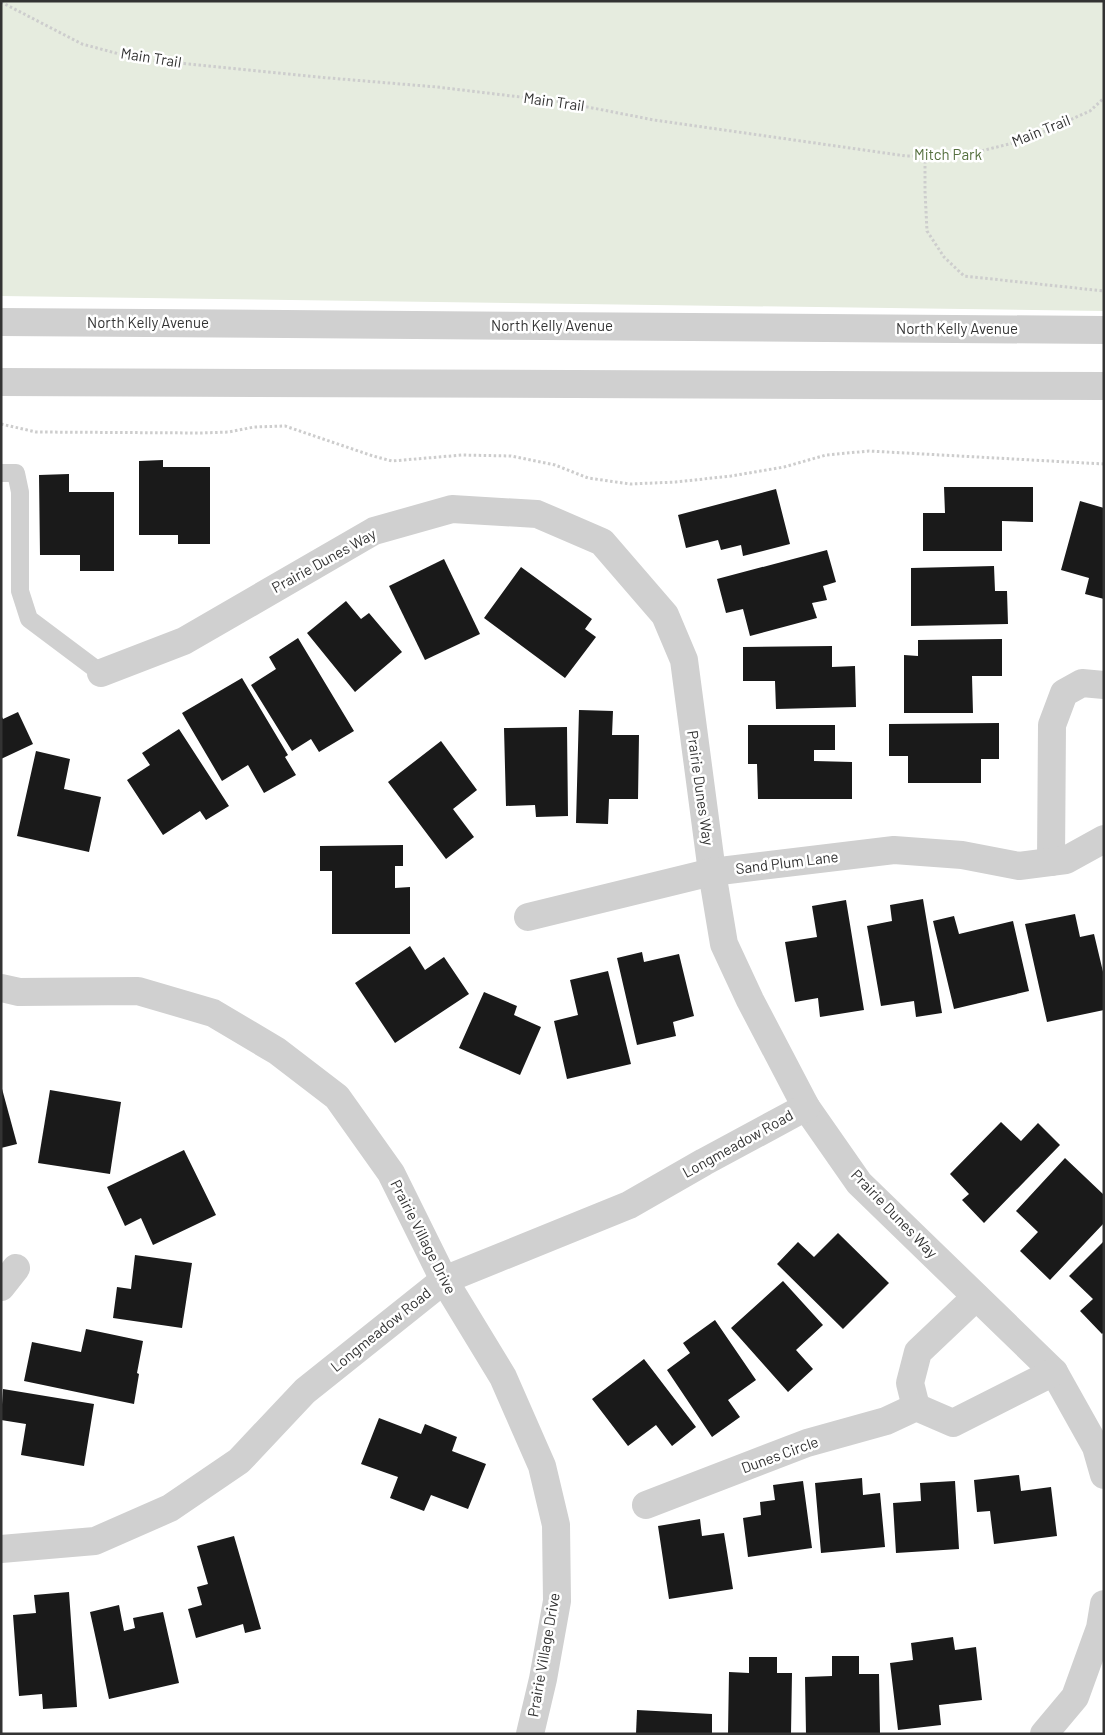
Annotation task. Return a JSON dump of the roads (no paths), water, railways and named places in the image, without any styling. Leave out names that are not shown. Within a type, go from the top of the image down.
[{"type":"street","name":"North Kelly Avenue","points":[[1,322],[1104,330]]},
{"type":"street","points":[[1,382],[1104,386]]},
{"type":"street","name":"Prairie Dunes Way","points":[[101,673],[184,641],[374,531],[452,509],[537,514],[602,542],[665,615],[684,660],[712,872],[724,944],[750,1000],[806,1107],[859,1183],[1054,1372],[1096,1447],[1104,1475]]},
{"type":"street","points":[[1051,862],[1052,725],[1064,693],[1082,684],[1104,685]]},
{"type":"street","name":"Sand Plum Lane","points":[[528,916],[712,872],[894,850],[962,855],[1020,866],[1066,860],[1104,839]]},
{"type":"street","name":"Prairie Village Drive","points":[[1,988],[19,992],[138,991],[213,1013],[277,1051],[337,1097],[391,1173],[444,1280],[503,1377],[542,1466],[556,1525],[557,1601],[543,1679],[530,1734]]},
{"type":"street","name":"Longmeadow Road","points":[[1,1549],[95,1541],[170,1508],[239,1461],[305,1390],[444,1280],[628,1205],[806,1107]]},
{"type":"street","points":[[976,1297],[918,1352],[910,1383],[916,1407],[952,1423],[1054,1372]]},
{"type":"street","name":"Dunes Circle","points":[[646,1505],[807,1443],[886,1421],[916,1407]]},
{"type":"street","points":[[1044,1734],[1075,1696],[1100,1628],[1104,1604]]},
{"type":"lane","points":[[1,473],[16,473],[20,492],[20,591],[29,619],[101,673]]},
{"type":"park label","name":"Mitch Park","points":[[948,155]]}]
